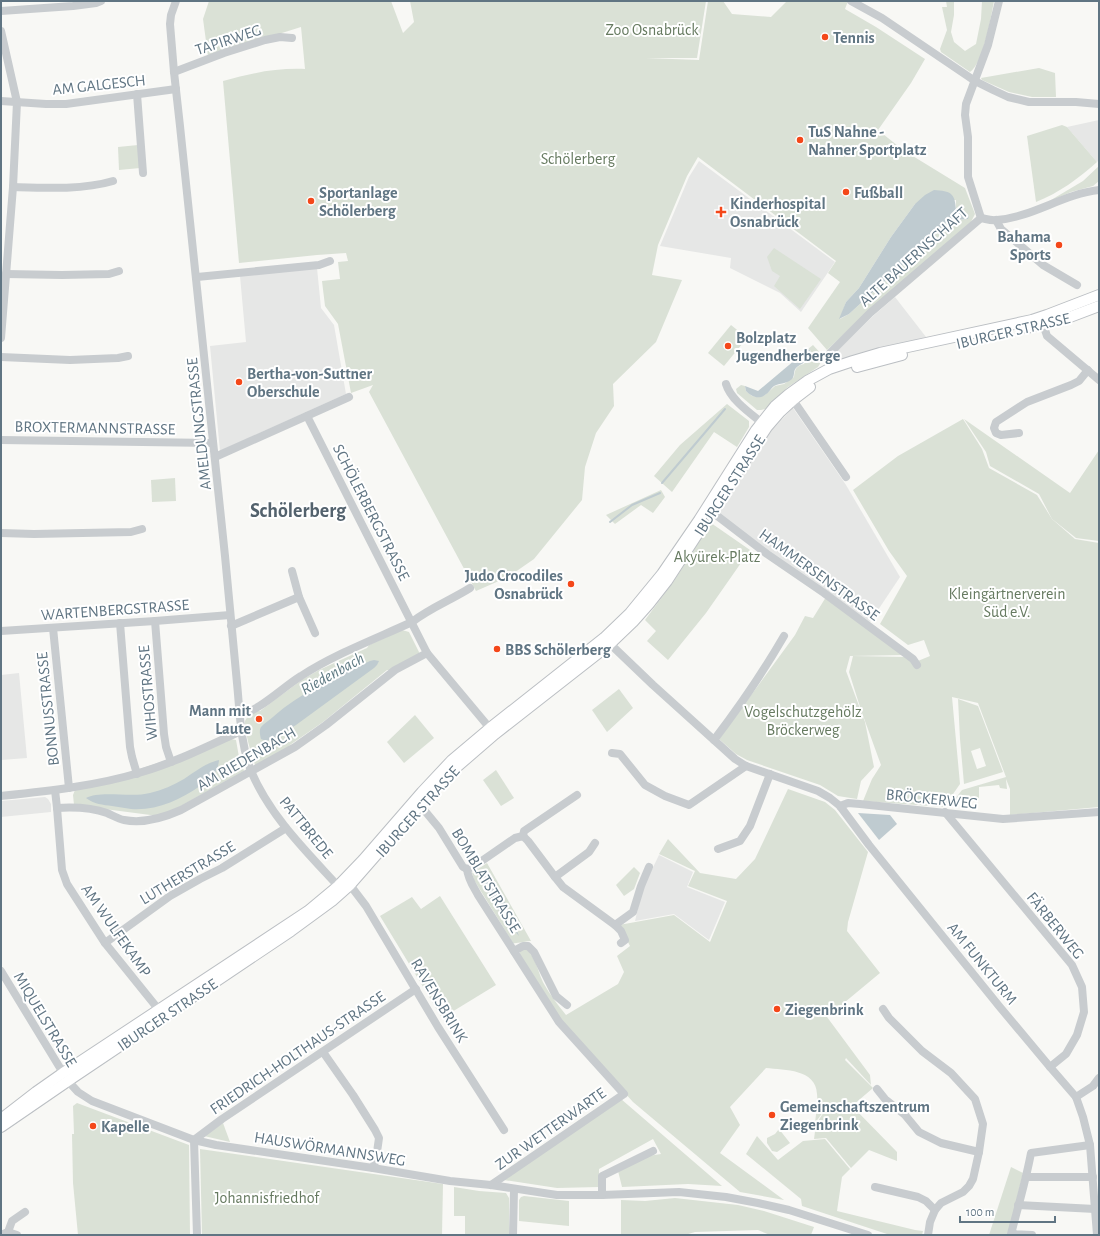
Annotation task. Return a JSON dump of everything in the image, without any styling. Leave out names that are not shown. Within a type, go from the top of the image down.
[{"type":"main road","name":"IBURGER STRASSE","points":[[1,1127],[65,1077],[159,1010],[308,911],[338,886],[363,860],[452,760],[633,622],[649,604],[669,577],[709,510],[775,406],[789,394],[807,381],[829,369],[853,361],[880,353],[1032,320],[1099,295]]},
{"type":"main road","name":"IBURGER STRASSE","points":[[764,425],[793,400],[811,387],[832,376],[854,368],[1043,324],[1070,317],[1099,306]]},
{"type":"main road","name":"IBURGER STRASSE","points":[[1,1119],[36,1092],[65,1077],[300,925],[325,907],[350,885],[420,805],[492,731]]},
{"type":"street","points":[[1,11],[39,4],[101,1]]},
{"type":"street","name":"AMELDUNGSTRASSE","points":[[176,1],[171,15],[170,24],[174,72],[197,277],[239,715],[245,752],[252,772]]},
{"type":"street","points":[[852,1],[882,18],[975,81],[1008,96],[1029,102],[1076,102],[1099,104]]},
{"type":"street","name":"ALTE BAUERNSCHAFT","points":[[827,356],[870,313],[981,218],[968,177],[969,153],[966,104],[988,45],[999,1]]},
{"type":"street","points":[[1,31],[17,102],[13,187],[1,338]]},
{"type":"street","name":"TAPIRWEG","points":[[174,72],[224,53],[265,40],[280,37],[292,38]]},
{"type":"street","name":"AM GALGESCH","points":[[1,101],[66,104],[176,89]]},
{"type":"street","points":[[137,94],[143,173]]},
{"type":"street","points":[[13,187],[51,188],[99,185],[113,181]]},
{"type":"street","points":[[981,218],[996,220],[1028,212],[1078,194],[1099,190]]},
{"type":"street","points":[[996,220],[1001,228],[1043,265],[1077,285]]},
{"type":"street","points":[[197,277],[318,265],[330,261]]},
{"type":"street","points":[[6,274],[109,274],[119,271]]},
{"type":"street","points":[[1043,324],[1047,336],[1099,380]]},
{"type":"street","points":[[1,357],[70,360],[118,358],[128,356]]},
{"type":"street","points":[[1019,433],[1001,435],[996,433],[994,428],[996,422],[1026,402],[1079,381],[1088,370]]},
{"type":"street","name":"IBURGER STRASSE","points":[[726,384],[727,390],[734,400],[764,425]]},
{"type":"street","points":[[215,457],[349,398]]},
{"type":"street","points":[[793,400],[846,477]]},
{"type":"street","name":"SCHÖLERBERGSTRASSE","points":[[307,416],[428,653],[492,731]]},
{"type":"street","name":"BROXTERMANNSTRASSE","points":[[1,440],[213,443]]},
{"type":"street","name":"HAMMERSENSTRASSE","points":[[709,510],[767,554],[824,593],[913,659],[917,665]]},
{"type":"street","points":[[1,533],[34,534],[131,532],[142,529]]},
{"type":"street","points":[[292,571],[299,597],[315,633]]},
{"type":"street","points":[[239,715],[250,712],[317,666],[412,622],[422,614],[470,588]]},
{"type":"street","points":[[231,626],[299,597]]},
{"type":"street","name":"WARTENBERGSTRASSE","points":[[1,631],[230,615]]},
{"type":"street","name":"WIHOSTRASSE","points":[[155,621],[164,734],[166,747],[171,762]]},
{"type":"street","points":[[120,623],[130,747],[137,774]]},
{"type":"street","name":"BONNUSSTRASSE","points":[[53,628],[69,788]]},
{"type":"street","points":[[714,740],[749,694],[784,636]]},
{"type":"street","points":[[607,641],[735,759],[746,766],[818,791],[840,806]]},
{"type":"street","name":"AM RIEDENBACH","points":[[57,808],[73,807],[94,809],[108,813],[122,820],[142,822],[181,810],[295,747],[395,670],[428,653]]},
{"type":"street","name":"AM RIEDENBACH","points":[[1,796],[69,788],[137,774],[171,762],[241,731]]},
{"type":"street","points":[[612,752],[620,754],[645,785],[665,796],[689,805],[746,766]]},
{"type":"street","name":"PATTBREDE","points":[[252,772],[266,799],[286,828],[338,886]]},
{"type":"street","points":[[718,849],[740,841],[750,826],[770,774]]},
{"type":"street","name":"AM WULFEKAMP","points":[[55,790],[62,870],[67,884],[105,943],[159,1010]]},
{"type":"street","points":[[523,836],[524,831],[577,795]]},
{"type":"street","name":"BRÖCKERWEG","points":[[840,806],[854,804],[1003,819],[1098,815]]},
{"type":"street","name":"BOMBLATSTRASSE","points":[[420,805],[439,828],[463,867],[467,869],[471,882],[559,1022],[624,1094]]},
{"type":"street","name":"AM FUNKTURM","points":[[840,806],[869,845],[1050,1068],[1076,1097],[1084,1117],[1090,1145],[1093,1177],[1097,1190],[1097,1235]]},
{"type":"street","name":"FÄRBERWEG","points":[[945,812],[1072,965],[1082,987],[1084,1012],[1078,1035],[1066,1054],[1050,1068]]},
{"type":"street","name":"LUTHERSTRASSE","points":[[105,943],[170,896],[222,868],[286,828]]},
{"type":"street","points":[[467,869],[473,867],[515,838],[523,836]]},
{"type":"street","points":[[523,836],[564,887],[621,931],[625,940],[621,943]]},
{"type":"street","points":[[555,877],[589,852],[595,843]]},
{"type":"street","points":[[615,925],[633,912],[649,867]]},
{"type":"street","points":[[338,886],[350,885]]},
{"type":"street","name":"RAVENSBRINK","points":[[350,885],[366,906],[438,1026],[504,1130]]},
{"type":"street","name":"BOMBLATSTRASSE","points":[[514,951],[523,946],[528,946],[534,952],[540,967],[556,996],[567,1005]]},
{"type":"street","name":"MIQUELSTRASSE","points":[[1,971],[65,1077]]},
{"type":"street","name":"FRIEDRICH-HOLTHAUS-STRASSE","points":[[194,1140],[222,1119],[416,989]]},
{"type":"street","points":[[883,1009],[889,1018],[922,1051],[951,1073],[975,1099],[983,1124],[973,1179],[963,1192],[941,1203],[935,1210],[930,1222],[928,1235]]},
{"type":"street","points":[[323,1052],[375,1130],[378,1138],[376,1159],[373,1168]]},
{"type":"street","name":"HAUSWÖRMANNSWEG","points":[[65,1077],[78,1092],[92,1101],[194,1140],[228,1147],[450,1181],[491,1185],[558,1195],[679,1192],[726,1197],[789,1210],[868,1235]]},
{"type":"street","points":[[1076,1097],[1092,1086],[1099,1078]]},
{"type":"street","points":[[877,1089],[905,1115],[919,1132],[941,1143],[979,1152]]},
{"type":"street","name":"ZUR WETTERWARTE","points":[[491,1185],[624,1094]]},
{"type":"street","points":[[194,1140],[197,1235]]},
{"type":"street","points":[[1032,1235],[1011,1234],[1031,1153],[1090,1145]]},
{"type":"street","points":[[602,1195],[602,1176],[653,1151]]},
{"type":"street","points":[[1026,1176],[1093,1177]]},
{"type":"street","points":[[875,1187],[918,1197],[926,1201],[935,1210]]},
{"type":"street","points":[[513,1235],[514,1189]]},
{"type":"street","points":[[1018,1205],[1096,1208]]},
{"type":"street","points":[[17,1235],[4,1233],[12,1221],[25,1212]]},
{"type":"shaded area","points":[[1099,120],[1099,160],[1097,162],[1067,127]]},
{"type":"shaded area","name":"Kinderhospital Osnabrück","points":[[699,161],[835,262],[801,312],[780,293],[730,268],[731,258],[660,246],[689,177]]},
{"type":"shaded area","points":[[934,190],[944,191],[951,194],[955,200],[956,210],[961,214],[967,214],[969,216],[968,219],[955,220],[945,223],[932,238],[849,314],[839,319],[846,302],[859,288],[891,237],[915,204],[925,195]]},
{"type":"shaded area","points":[[317,268],[321,308],[334,325],[346,394],[220,451],[210,346],[246,342],[240,276]]},
{"type":"shaded area","points":[[895,297],[926,337],[825,365],[834,354],[872,317]]},
{"type":"shaded area","points":[[808,349],[812,355],[811,358],[796,368],[793,378],[790,381],[774,386],[766,394],[760,397],[752,396],[746,391],[745,386],[758,391]]},
{"type":"shaded area","points":[[793,408],[846,485],[900,577],[870,622],[769,552],[718,514],[771,431]]},
{"type":"shaded area","points":[[374,660],[379,661],[374,668],[296,725],[273,739],[266,741],[261,739],[260,728],[295,700],[332,679]]},
{"type":"shaded area","points":[[19,673],[27,758],[1,760],[1,675]]},
{"type":"shaded area","points":[[219,760],[217,769],[207,781],[184,796],[167,804],[150,808],[131,809],[99,804],[86,798],[107,794],[134,795],[154,792],[184,779],[205,765]]},
{"type":"shaded area","points":[[45,797],[51,804],[51,812],[1,817],[1,801]]},
{"type":"shaded area","points":[[858,813],[890,815],[897,824],[879,840]]},
{"type":"shaded area","points":[[659,855],[693,872],[687,887],[725,902],[709,940],[674,914],[635,921],[643,888]]},
{"type":"shaded area","points":[[486,872],[490,874],[507,907],[519,936],[489,896],[482,879],[483,873]]},
{"type":"green space","name":"Zoo Osnabrück","points":[[209,1],[391,1],[403,33],[414,22],[410,1],[706,1],[697,58],[646,58],[699,60],[708,1],[723,1],[732,14],[771,17],[787,1],[848,1],[845,9],[925,59],[911,83],[878,130],[903,150],[965,188],[975,214],[971,222],[868,311],[827,350],[808,328],[840,282],[828,273],[836,261],[698,157],[687,176],[658,245],[652,275],[682,280],[656,342],[613,384],[614,406],[596,433],[585,467],[582,500],[534,559],[508,577],[476,591],[369,392],[373,385],[351,393],[338,324],[325,306],[322,281],[340,279],[338,262],[348,261],[346,253],[239,263],[223,81],[284,69],[305,69],[301,27],[208,56],[203,19]],"holes":[[[956,200],[956,210],[968,219],[955,220],[945,223],[932,238],[849,314],[840,319],[846,302],[859,288],[891,237],[915,204]]]},
{"type":"green space","points":[[946,1],[954,1],[954,15],[951,32],[954,42],[965,51],[976,44],[981,19],[982,1],[994,1],[983,50],[975,67],[970,72],[941,52],[940,49],[947,30],[942,7],[947,7]]},
{"type":"green space","points":[[1039,68],[1055,73],[1056,97],[1032,97],[1009,92],[982,80],[981,78]]},
{"type":"green space","points":[[1062,125],[1067,127],[1097,162],[1068,185],[1036,202],[1027,136]]},
{"type":"green space","points":[[138,145],[140,168],[119,170],[118,147]]},
{"type":"green space","points":[[1099,166],[1099,181],[1093,186],[1071,192],[1046,203],[1083,181]]},
{"type":"green space","points":[[774,248],[821,279],[800,309],[774,286],[780,276],[772,271],[767,257]]},
{"type":"green space","name":"Bolzplatz Jugendherberge","points":[[731,325],[747,338],[724,366],[708,353]]},
{"type":"green space","points":[[813,345],[824,357],[818,367],[788,387],[765,409],[757,410],[737,393],[736,389],[741,385],[745,386],[746,391],[752,396],[759,397],[765,395],[775,386],[784,384],[794,377],[795,370],[799,366],[804,364],[811,351],[808,349]]},
{"type":"green space","points":[[727,404],[749,421],[749,427],[737,447],[714,432],[672,492],[654,476],[680,445]]},
{"type":"green space","name":"Kleingärtnerverein Süd e.V.","points":[[963,419],[982,449],[989,468],[1037,495],[1052,519],[1075,539],[1099,543],[1099,807],[1010,815],[1010,789],[1006,779],[1007,789],[1000,788],[999,785],[979,787],[979,801],[957,800],[951,804],[962,790],[1006,777],[978,703],[952,697],[960,784],[944,807],[863,801],[872,779],[881,765],[849,672],[853,656],[906,657],[913,663],[930,656],[924,640],[908,645],[880,624],[907,576],[889,551],[853,490],[898,456]]},
{"type":"green space","points":[[964,419],[1070,493],[1099,450],[1099,541],[1076,538],[1052,519],[1039,494],[990,466],[986,452]]},
{"type":"green space","points":[[175,478],[176,501],[152,502],[151,480]]},
{"type":"green space","points":[[661,490],[665,497],[653,513],[641,505],[615,524],[606,515]]},
{"type":"green space","name":"Akyürek-Platz","points":[[711,523],[750,550],[706,613],[668,660],[647,641],[656,631],[645,620],[674,581]]},
{"type":"green space","name":"Vogelschutzgehölz Bröckerweg","points":[[826,597],[903,655],[850,656],[846,671],[865,722],[874,767],[861,781],[857,799],[838,796],[820,785],[747,760],[736,754],[719,739],[795,635],[805,616],[813,618]]},
{"type":"green space","points":[[402,630],[409,632],[420,654],[391,670],[387,670],[323,722],[290,745],[288,748],[255,765],[248,743],[245,725],[245,721],[249,716],[257,710],[260,711],[303,679],[319,670]]},
{"type":"green space","points":[[619,689],[633,708],[607,732],[592,710]]},
{"type":"green space","points":[[958,699],[978,706],[1003,772],[964,784]],"holes":[[[980,748],[986,766],[977,769],[971,751]]]},
{"type":"green space","points":[[415,715],[434,738],[404,763],[387,742]]},
{"type":"green space","points":[[231,739],[236,740],[239,757],[244,771],[179,807],[158,816],[74,805],[73,795],[75,790]]},
{"type":"green space","points":[[496,770],[514,798],[501,806],[483,780]]},
{"type":"green space","points":[[788,789],[825,802],[835,810],[868,852],[848,922],[847,931],[880,973],[827,1017],[870,1075],[871,1085],[846,1058],[845,1060],[873,1088],[852,1106],[897,1152],[897,1161],[869,1150],[851,1168],[826,1138],[814,1139],[816,1124],[832,1100],[815,1123],[817,1094],[815,1086],[811,1080],[798,1072],[766,1068],[730,1107],[740,1125],[720,1153],[784,1200],[740,1192],[633,1102],[560,1021],[520,955],[520,951],[524,948],[531,955],[546,988],[566,1015],[618,984],[624,972],[617,956],[630,946],[619,925],[674,915],[710,942],[727,901],[688,886],[695,871],[659,854],[668,839],[700,873],[736,879],[755,859]]},
{"type":"green space","points":[[487,863],[531,941],[513,943],[474,880],[472,873]]},
{"type":"green space","points":[[634,867],[640,873],[634,889],[624,896],[616,885]]},
{"type":"green space","points":[[440,896],[496,985],[442,1018],[380,916],[412,897],[421,909]]},
{"type":"green space","points":[[621,1099],[722,1186],[688,1184],[622,1187],[618,1171],[648,1156],[661,1154],[653,1139],[599,1169],[599,1187],[557,1188],[504,1180]]},
{"type":"green space","name":"Johannisfriedhof","points":[[77,1103],[189,1145],[190,1235],[78,1235],[73,1183],[72,1134],[74,1134],[73,1106]]},
{"type":"green space","points":[[223,1123],[230,1142],[204,1136]]},
{"type":"green space","points":[[779,1129],[790,1143],[777,1152],[772,1151],[767,1143],[767,1138],[775,1134]]},
{"type":"green space","points":[[757,1136],[778,1160],[803,1141],[825,1139],[850,1169],[842,1177],[837,1211],[923,1231],[922,1235],[890,1235],[802,1206],[801,1199],[746,1154]]},
{"type":"green space","name":"Johannisfriedhof","points":[[200,1149],[443,1184],[442,1235],[202,1235]]},
{"type":"green space","points":[[1011,1167],[1023,1173],[1008,1235],[989,1235]]},
{"type":"green space","points":[[454,1187],[506,1193],[509,1198],[509,1235],[465,1235],[465,1216],[454,1216]]},
{"type":"green space","points":[[524,1196],[569,1201],[569,1226],[519,1221],[519,1200]]},
{"type":"green space","points":[[675,1198],[738,1205],[764,1211],[814,1227],[811,1235],[770,1235],[758,1230],[695,1232],[685,1235],[621,1235],[621,1200],[645,1201]]},
{"type":"waterway","points":[[662,483],[725,409]]},
{"type":"waterway","points":[[610,522],[632,505],[660,493]]},
{"type":"place","name":"Tennis","points":[[825,37]]},
{"type":"place","name":"TuS Nahne - Nahner Sportplatz","points":[[800,140]]},
{"type":"place","name":"Fußball","points":[[846,192]]},
{"type":"place","name":"Sportanlage Schölerberg","points":[[311,201]]},
{"type":"place","name":"Kinderhospital Osnabrück","points":[[721,212]]},
{"type":"place","name":"Bahama Sports","points":[[1059,245]]},
{"type":"place","name":"Bolzplatz Jugendherberge","points":[[728,346]]},
{"type":"place","name":"Bertha-von-Suttner Oberschule","points":[[239,382]]},
{"type":"place","name":"Judo Crocodiles Osnabrück","points":[[571,584]]},
{"type":"place","name":"BBS Schölerberg","points":[[497,649]]},
{"type":"place","name":"Mann mit Laute","points":[[259,719]]},
{"type":"place","name":"Ziegenbrink","points":[[777,1009]]},
{"type":"place","name":"Gemeinschaftszentrum Ziegenbrink","points":[[772,1115]]},
{"type":"place","name":"Kapelle","points":[[93,1126]]},
{"type":"district","name":"Schölerberg","points":[[298,510]]},
{"type":"water label","name":"Riedenbach","points":[[332,673]]}]
